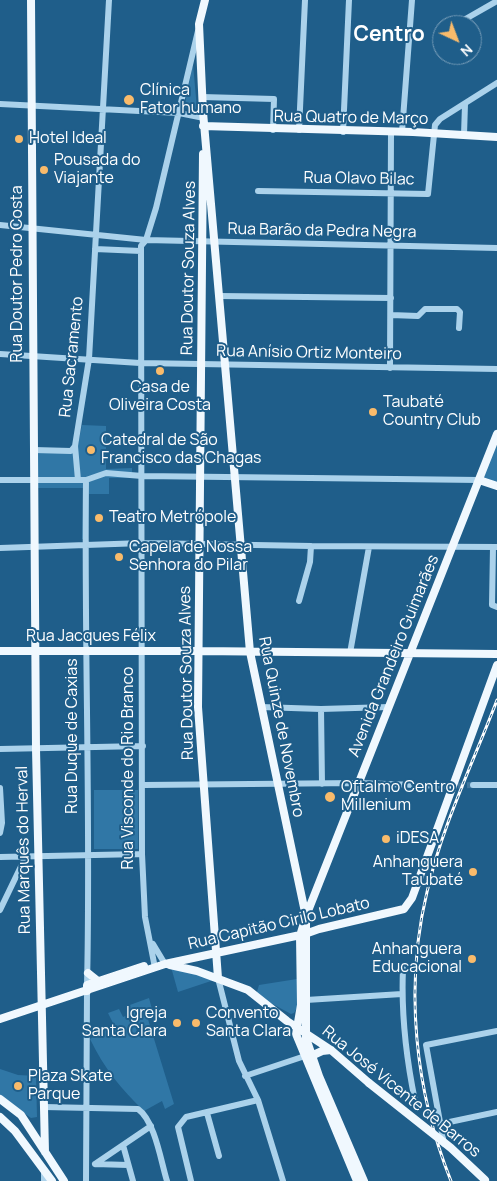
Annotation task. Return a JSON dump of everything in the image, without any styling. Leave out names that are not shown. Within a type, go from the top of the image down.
[{"type":"main road","name":"Rua Doutor Pedro Costa","points":[[31,0],[31,229],[35,547]]},
{"type":"main road","name":"Rua Quinze de Novembro","points":[[205,0],[199,24],[202,97],[250,652],[306,917],[302,935],[301,1005],[297,1028]]},
{"type":"main road","name":"Rua Quatro de Março","points":[[204,124],[273,130],[402,132],[497,137]]},
{"type":"main road","name":"Rua Doutor Souza Alves","points":[[204,124],[202,364],[198,476],[200,545],[198,707],[218,978]]},
{"type":"main road","points":[[203,232],[210,236],[214,233]]},
{"type":"main road","name":"Avenida Grandeiro Guimarães","points":[[306,917],[497,434]]},
{"type":"main road","points":[[479,480],[497,486]]},
{"type":"main road","name":"Rua Marquês do Herval","points":[[35,547],[37,857],[45,1152]]},
{"type":"main road","name":"Rua Jacques Félix","points":[[0,651],[497,654]]},
{"type":"main road","name":"Rua Capitão Cirilo Lobato","points":[[165,964],[216,951],[302,935],[319,929],[400,911],[407,907],[412,898],[497,665]]},
{"type":"main road","name":"Rua Quinze de Novembro","points":[[302,935],[308,1057]]},
{"type":"main road","points":[[87,988],[98,981],[165,964]]},
{"type":"main road","name":"Rua José Vicente de Barros","points":[[165,964],[218,978],[248,990],[297,1028],[331,1050],[369,1083],[452,1148],[485,1180]]},
{"type":"main road","points":[[0,1019],[154,966]]},
{"type":"main road","points":[[88,973],[98,981]]},
{"type":"main road","points":[[297,1028],[296,1034],[364,1181]]},
{"type":"main road","points":[[308,1057],[322,1051],[331,1050]]},
{"type":"main road","points":[[308,1057],[357,1181]]},
{"type":"main road","points":[[0,1099],[21,1115],[64,1181]]},
{"type":"main road","points":[[0,1117],[30,1150],[52,1181]]},
{"type":"main road","points":[[30,1150],[33,1144],[39,1144]]},
{"type":"street","name":"Rua Sacramento","points":[[78,480],[75,446],[89,359],[109,0]]},
{"type":"street","points":[[299,130],[305,0]]},
{"type":"street","points":[[343,132],[349,0]]},
{"type":"street","points":[[402,132],[412,0]]},
{"type":"street","points":[[474,15],[497,1]]},
{"type":"street","name":"Rua Visconde do Rio Branco","points":[[154,966],[145,917],[142,854],[144,785],[140,364],[141,246],[146,240],[179,113],[199,24]]},
{"type":"street","points":[[434,133],[435,125],[440,119],[497,83]]},
{"type":"street","points":[[202,97],[274,99],[273,130]]},
{"type":"street","name":"Rua Quatro de Março","points":[[0,104],[179,113],[204,124]]},
{"type":"street","points":[[464,135],[465,104]]},
{"type":"street","points":[[390,368],[391,132]]},
{"type":"street","name":"Rua Olavo Bilac","points":[[258,190],[390,195],[428,194],[434,133]]},
{"type":"street","name":"Rua Barão da Pedra Negra","points":[[0,225],[146,240],[497,248]]},
{"type":"street","points":[[132,251],[136,247],[134,239]]},
{"type":"street","points":[[95,249],[141,251]]},
{"type":"street","points":[[220,296],[391,298]]},
{"type":"street","points":[[390,315],[418,316],[425,309],[457,309],[460,312],[459,328]]},
{"type":"street","name":"Rua Anísio Ortiz Monteiro","points":[[0,354],[140,364],[497,369]]},
{"type":"street","points":[[34,450],[67,451],[75,446]]},
{"type":"street","points":[[0,480],[86,480],[106,473],[142,476],[479,480]]},
{"type":"street","name":"Rua Duque de Caxias","points":[[86,480],[84,545],[88,748],[86,1181]]},
{"type":"street","points":[[0,548],[142,543],[241,546],[495,546],[492,605],[497,606]]},
{"type":"street","points":[[299,601],[310,562],[311,546]]},
{"type":"street","points":[[350,653],[369,547]]},
{"type":"street","points":[[261,707],[321,709],[389,707]]},
{"type":"street","points":[[321,709],[322,784]]},
{"type":"street","points":[[0,748],[36,749],[143,746]]},
{"type":"street","points":[[144,785],[204,786],[358,783],[445,786]]},
{"type":"street","points":[[472,785],[497,785]]},
{"type":"street","points":[[0,788],[2,823],[0,833]]},
{"type":"street","points":[[0,857],[25,858],[87,854],[142,854]]},
{"type":"street","points":[[0,910],[25,858]]},
{"type":"street","name":"Rua Visconde do Rio Branco","points":[[150,938],[165,964]]},
{"type":"street","points":[[403,969],[402,994],[405,1039],[415,1101]]},
{"type":"street","points":[[218,978],[239,1062],[258,1100],[283,1181]]},
{"type":"street","points":[[306,1000],[402,994]]},
{"type":"street","points":[[444,1146],[426,1045],[497,1031]]},
{"type":"street","points":[[245,1076],[308,1057]]},
{"type":"street","points":[[191,1181],[178,1127],[186,1117],[258,1100]]},
{"type":"street","points":[[44,1107],[135,1108],[145,1115],[151,1126],[167,1181]]},
{"type":"street","points":[[440,1124],[497,1112]]},
{"type":"street","points":[[207,1113],[219,1156]]},
{"type":"street","points":[[95,1164],[151,1126]]},
{"type":"street","points":[[123,1145],[133,1181]]},
{"type":"street","points":[[87,1164],[128,1165]]},
{"type":"street","points":[[44,1170],[44,1181]]},
{"type":"shaded area","points":[[193,64],[197,109],[184,108]]},
{"type":"shaded area","points":[[82,425],[106,426],[106,469],[132,468],[132,478],[109,478],[109,494],[89,494],[88,539],[82,539],[84,488],[38,488],[37,452],[77,449]]},
{"type":"shaded area","points":[[497,437],[497,490],[483,478]]},
{"type":"shaded area","points":[[94,790],[138,790],[138,849],[94,849]]},
{"type":"shaded area","points":[[171,967],[214,980],[178,992]]},
{"type":"shaded area","points":[[297,979],[297,1008],[294,1013],[291,1014],[256,995],[259,985]]},
{"type":"shaded area","points":[[149,998],[153,1013],[147,1016],[174,1104],[165,1109],[162,1101],[144,1111],[114,1078],[90,1039],[114,1025],[108,1013],[119,1009],[123,1017],[130,1014],[127,1006]]},
{"type":"shaded area","name":"Plaza Skate Parque","points":[[0,1069],[18,1075],[36,1076],[37,1117],[31,1118],[0,1096]]},
{"type":"tunnel","points":[[449,786],[473,785]]},
{"type":"railway","points":[[451,1181],[429,1111],[422,1075],[417,1038],[416,965],[420,928],[433,867],[449,819],[497,700]]},
{"type":"place","name":"Clínica Fator humano","points":[[129,100]]},
{"type":"place","name":"Hotel Ideal","points":[[19,139]]},
{"type":"place","name":"Pousada do Viajante","points":[[44,170]]},
{"type":"place","name":"Casa de Oliveira Costa","points":[[160,371]]},
{"type":"place","name":"Taubaté Country Club","points":[[373,412]]},
{"type":"place","name":"Catedral de São Francisco das Chagas","points":[[91,450]]},
{"type":"place","name":"Teatro Metrópole","points":[[99,518]]},
{"type":"place","name":"Capela de Nossa Senhora do Pilar","points":[[119,557]]},
{"type":"place","name":"Oftalmo Centro Millenium","points":[[330,797]]},
{"type":"place","name":"iDESA","points":[[386,839]]},
{"type":"place","name":"Anhanguera Taubaté","points":[[473,872]]},
{"type":"place","name":"Anhanguera Educacional","points":[[472,959]]},
{"type":"place","name":"Igreja Santa Clara","points":[[177,1023]]},
{"type":"place","name":"Convento Santa Clara","points":[[196,1023]]},
{"type":"place","name":"Plaza Skate Parque","points":[[18,1086]]},
{"type":"district","name":"Centro","points":[[389,35]]}]
